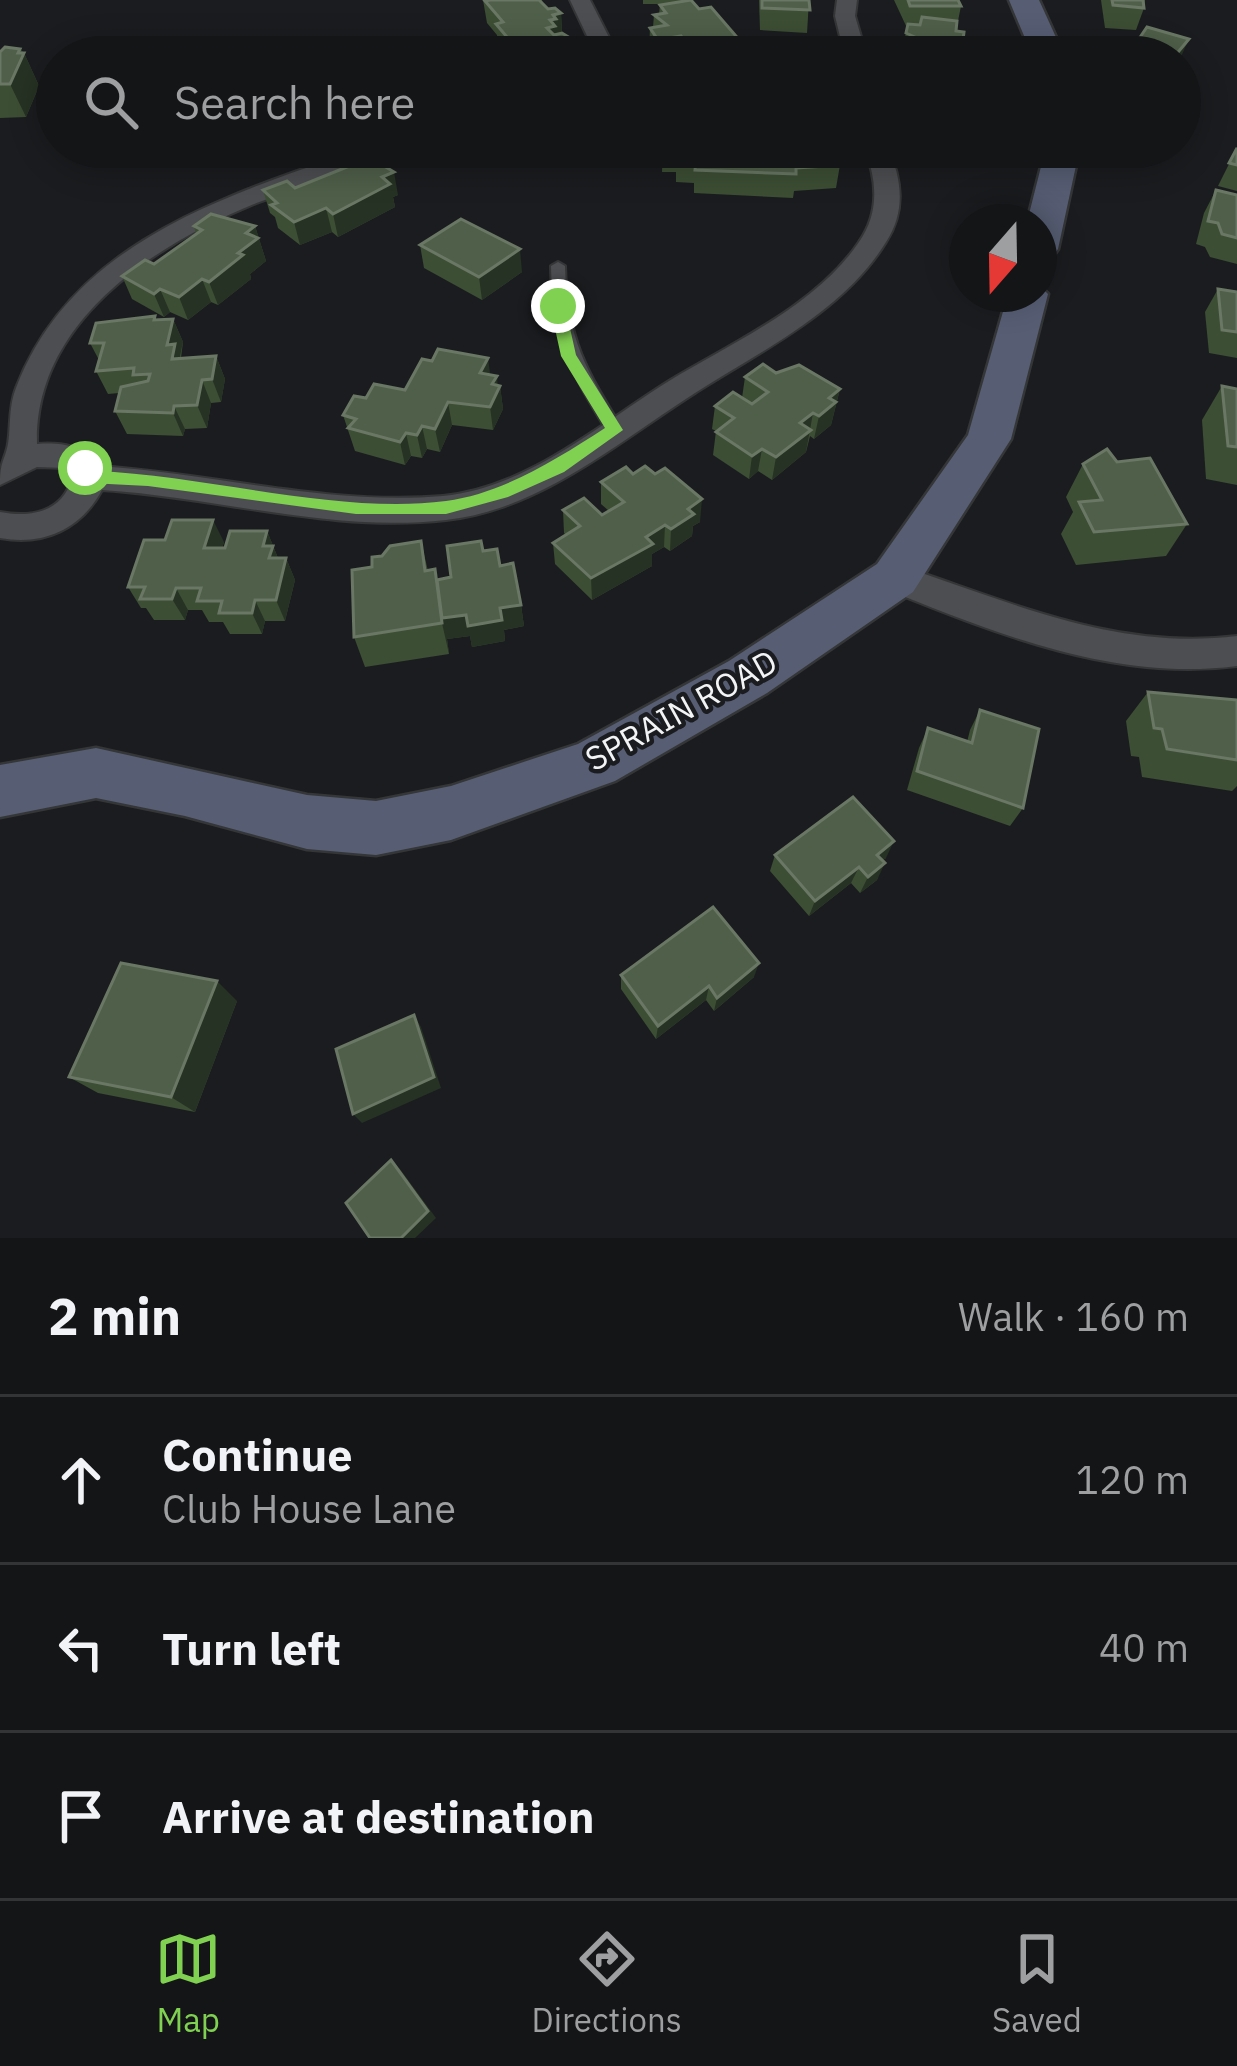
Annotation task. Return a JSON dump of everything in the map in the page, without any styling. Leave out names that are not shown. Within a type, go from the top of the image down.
[{"type":"street","points":[[580,0],[598,36]]},
{"type":"street","points":[[847,0],[850,36]]},
{"type":"street","points":[[1024,0],[1040,36]]},
{"type":"street","points":[[0,525],[30,528],[66,514],[87,489],[89,477],[77,460],[67,456],[12,466],[25,396],[59,326],[100,279],[170,233],[265,190],[328,168]]},
{"type":"street","points":[[89,477],[148,479],[356,507],[446,508],[502,493],[558,467],[782,322],[855,268],[874,242],[891,201],[886,168]]},
{"type":"street","points":[[1050,204],[1058,168]]},
{"type":"street","name":"SPRAIN ROAD","points":[[0,791],[96,773],[307,822],[376,828],[452,813],[595,764],[748,677],[895,578],[989,439],[1024,312]]},
{"type":"street","points":[[895,578],[963,606],[1056,634],[1173,656],[1237,651]]},
{"type":"lane","points":[[558,266],[558,306],[568,356],[615,430]]},
{"type":"building","points":[[539,0],[561,13],[550,20],[555,26],[547,28],[554,35],[567,36],[506,36],[496,24],[503,22],[485,1]]},
{"type":"building","points":[[691,0],[699,9],[711,7],[736,36],[655,36],[650,28],[667,25],[654,15],[666,13],[660,5]]},
{"type":"building","points":[[762,0],[809,0],[810,10],[762,8]]},
{"type":"building","points":[[908,0],[958,0],[961,6],[910,6]]},
{"type":"building","points":[[1112,0],[1143,0],[1144,8],[1113,5]]},
{"type":"building","points":[[922,17],[957,21],[956,31],[964,32],[964,36],[906,33],[908,24],[920,25]]},
{"type":"building","points":[[1147,27],[1178,36],[1141,36]]},
{"type":"building","points":[[5,47],[24,53],[10,84],[0,84],[0,52]]},
{"type":"building","points":[[345,168],[394,172],[382,177],[390,184],[333,214],[326,208],[294,222],[271,205],[277,203],[263,190],[287,181],[295,188]]},
{"type":"building","points":[[796,168],[796,174],[695,170]]},
{"type":"building","points":[[1216,190],[1237,195],[1237,238],[1222,234],[1218,223],[1208,221]]},
{"type":"building","points":[[211,214],[255,226],[246,233],[258,238],[209,282],[202,279],[179,297],[160,289],[154,294],[122,276],[145,260],[154,264],[202,230],[194,226]]},
{"type":"building","points":[[461,219],[520,249],[479,277],[420,245]]},
{"type":"building","points":[[1218,289],[1237,292],[1237,332],[1222,330]]},
{"type":"building","points":[[155,316],[154,320],[173,319],[167,345],[175,344],[172,359],[216,356],[212,379],[202,380],[197,405],[174,406],[173,413],[115,411],[121,387],[148,381],[150,374],[133,375],[134,368],[96,371],[104,343],[90,343],[96,323]]},
{"type":"building","points":[[438,349],[488,358],[480,373],[497,376],[492,384],[500,386],[490,407],[448,402],[435,429],[422,426],[417,435],[406,433],[400,442],[348,428],[356,419],[343,415],[354,396],[366,398],[374,384],[405,390],[422,359],[432,361]]},
{"type":"building","points":[[763,364],[776,373],[799,365],[840,389],[829,398],[836,402],[800,423],[811,430],[776,457],[762,449],[752,456],[716,432],[734,418],[715,406],[733,392],[752,404],[768,392],[745,377]]},
{"type":"building","points":[[1222,386],[1237,389],[1237,447],[1228,446]]},
{"type":"building","points":[[1107,449],[1117,462],[1150,458],[1187,524],[1094,532],[1079,502],[1102,500],[1083,464]]},
{"type":"building","points":[[645,466],[655,474],[665,468],[702,499],[688,509],[694,514],[646,537],[653,544],[591,578],[553,543],[580,526],[563,510],[584,498],[602,515],[624,502],[601,482],[626,467],[633,474]]},
{"type":"building","points":[[172,520],[213,520],[204,548],[225,548],[230,531],[267,531],[263,546],[273,546],[269,558],[286,558],[276,600],[255,600],[252,613],[219,613],[222,601],[197,601],[201,588],[176,588],[172,599],[140,599],[145,587],[128,587],[144,540],[165,540]]},
{"type":"building","points":[[421,541],[425,571],[435,569],[442,623],[354,637],[352,570],[372,567],[372,557],[382,556],[390,546]]},
{"type":"building","points":[[481,541],[483,551],[497,549],[500,566],[513,563],[521,605],[500,608],[502,620],[468,626],[466,615],[442,618],[437,580],[451,577],[447,546]]},
{"type":"building","points":[[1148,692],[1237,700],[1237,760],[1167,749],[1162,729],[1154,728]]},
{"type":"building","points":[[980,710],[1039,729],[1023,808],[917,771],[928,728],[972,743]]},
{"type":"building","points":[[853,797],[894,841],[877,855],[885,863],[868,877],[859,867],[815,901],[775,855]]},
{"type":"building","points":[[713,907],[759,963],[717,998],[709,986],[658,1026],[621,975]]},
{"type":"building","points":[[121,963],[217,981],[171,1097],[69,1077]]},
{"type":"building","points":[[414,1015],[434,1077],[353,1114],[336,1049]]},
{"type":"building","points":[[391,1160],[428,1211],[401,1238],[370,1238],[346,1203]]},
{"type":"route","points":[[85,468],[89,477],[148,479],[356,507],[446,508],[502,493],[558,467],[615,430],[568,356],[558,306]]}]
